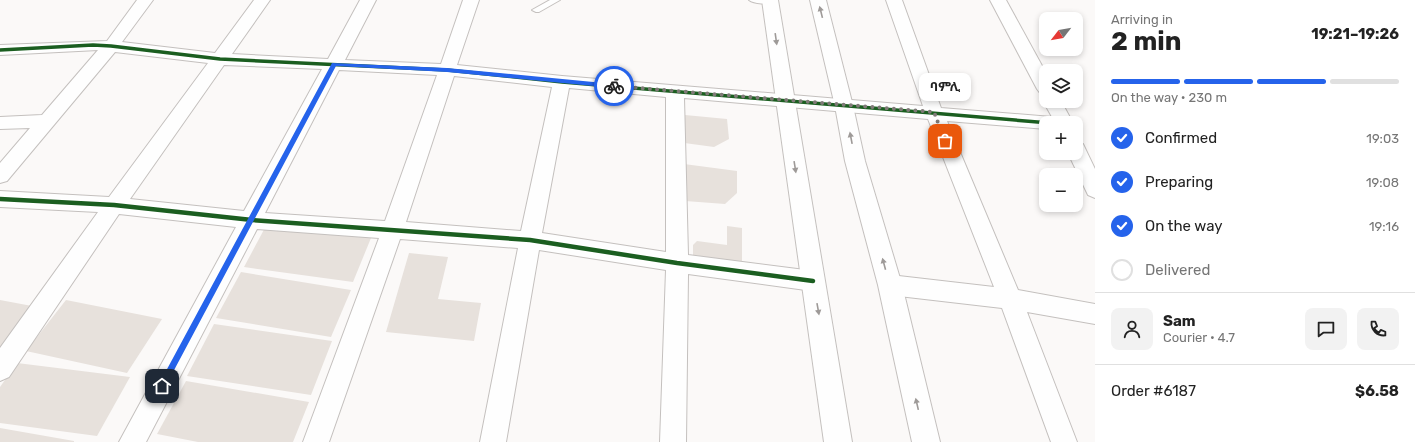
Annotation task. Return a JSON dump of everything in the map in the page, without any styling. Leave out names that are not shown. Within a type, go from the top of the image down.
[{"type":"highway","points":[[764,0],[784,99],[830,382],[838,442]]},
{"type":"highway","points":[[818,0],[844,106],[855,160],[890,284],[926,442]]},
{"type":"street","points":[[0,176],[111,46],[145,0]]},
{"type":"street","points":[[0,369],[114,205],[262,0]]},
{"type":"street","points":[[132,442],[252,220],[368,0]]},
{"type":"street","points":[[316,442],[392,229],[471,0]]},
{"type":"street","points":[[894,0],[934,112],[1010,299],[1064,442]]},
{"type":"street","points":[[998,0],[1039,76]]},
{"type":"street","points":[[0,50],[93,45],[111,46],[220,59],[447,70],[562,82],[784,99],[844,106],[934,112],[1039,122]]},
{"type":"street","points":[[493,442],[530,240],[562,82]]},
{"type":"street","points":[[673,442],[677,263],[675,90]]},
{"type":"street","points":[[0,123],[46,121]]},
{"type":"street","points":[[1083,160],[1090,170],[1095,190]]},
{"type":"street","points":[[0,199],[114,205],[252,220],[530,240],[677,263],[813,281]]},
{"type":"street","points":[[890,284],[1010,299],[1095,314]]},
{"type":"lane","points":[[536,10],[556,0]]},
{"type":"building","points":[[685,115],[727,119],[729,139],[714,147],[677,142],[671,125]]},
{"type":"building","points":[[684,164],[737,171],[737,193],[725,204],[672,200]]},
{"type":"building","points":[[267,224],[371,238],[353,282],[244,267]]},
{"type":"building","points":[[727,226],[742,228],[742,262],[693,255],[693,245],[697,241],[727,245]]},
{"type":"building","points":[[409,253],[448,257],[438,299],[481,303],[474,341],[386,332]]},
{"type":"building","points":[[241,272],[351,290],[331,337],[216,318]]},
{"type":"building","points":[[0,300],[32,306],[0,347]]},
{"type":"building","points":[[66,300],[162,319],[127,373],[26,351]]},
{"type":"building","points":[[214,324],[332,341],[311,395],[187,376]]},
{"type":"building","points":[[17,363],[130,377],[97,436],[0,423],[0,387]]},
{"type":"building","points":[[186,381],[309,402],[293,442],[198,442],[157,434]]},
{"type":"building","points":[[0,428],[74,441],[74,442],[0,442]]},
{"type":"cycle path","points":[[0,50],[93,45],[111,46],[220,59],[447,70],[562,82],[1039,122]]},
{"type":"cycle path","points":[[0,199],[114,205],[252,220],[530,240],[677,263],[813,281]]},
{"type":"way so far","points":[[614,86],[784,99],[844,106],[934,112],[945,141]]},
{"type":"place","name":"ባምሊ","points":[[945,141]]},
{"type":"route","points":[[162,386],[334,64],[447,70],[614,86]]}]
